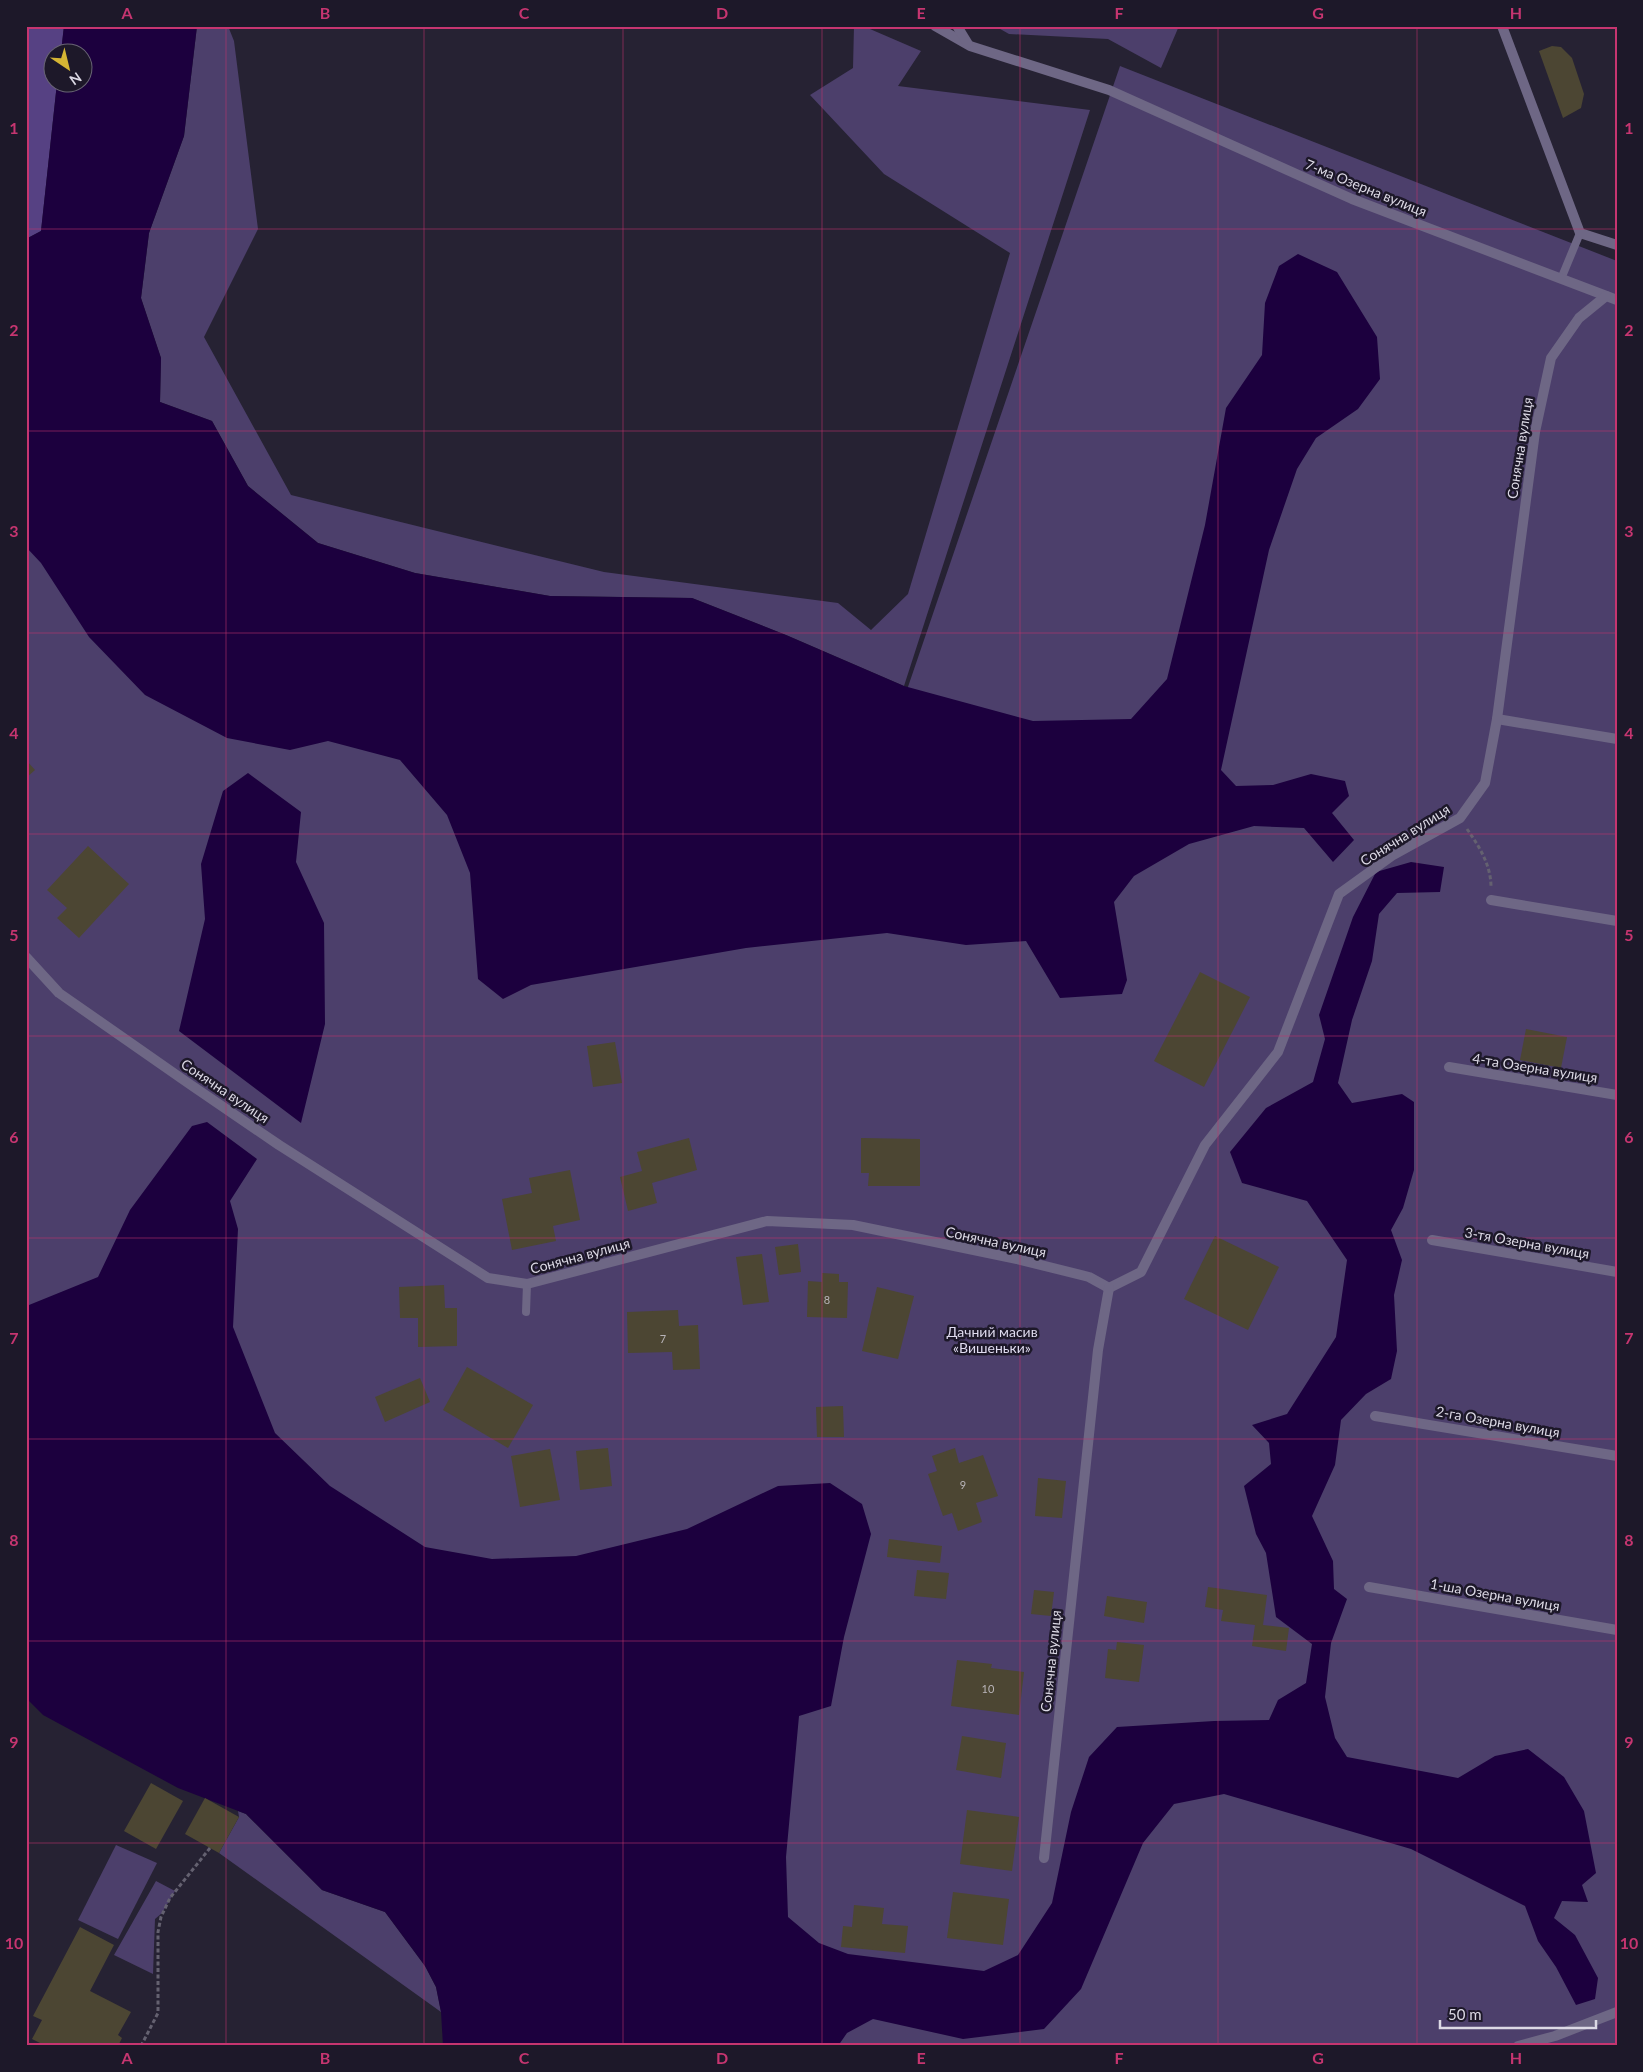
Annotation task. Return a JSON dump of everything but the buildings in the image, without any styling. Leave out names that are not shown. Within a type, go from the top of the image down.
[{"type":"street","name":"7-ма Озерна вулиця","points":[[935,26],[970,46],[1109,90],[1352,199],[1617,300]]},
{"type":"street","points":[[957,26],[970,46]]},
{"type":"street","points":[[1502,26],[1580,233],[1617,245]]},
{"type":"street","name":"Сонячна вулиця","points":[[1109,1288],[1140,1272],[1205,1145],[1278,1052],[1339,894],[1393,855],[1460,818],[1485,783],[1497,718],[1535,432],[1551,358],[1579,318],[1606,296]]},
{"type":"street","points":[[1497,718],[1617,739]]},
{"type":"street","points":[[1491,900],[1617,921]]},
{"type":"street","name":"Сонячна вулиця","points":[[26,957],[59,993],[279,1145],[488,1278],[527,1284],[767,1221],[853,1225],[1017,1259],[1089,1277],[1109,1288]]},
{"type":"street","name":"4-та Озерна вулиця","points":[[1449,1067],[1617,1095]]},
{"type":"street","name":"3-тя Озерна вулиця","points":[[1432,1240],[1617,1272]]},
{"type":"street","name":"Сонячна вулиця","points":[[1044,1858],[1098,1350],[1109,1288]]},
{"type":"street","name":"2-га Озерна вулиця","points":[[1375,1416],[1617,1456]]},
{"type":"street","name":"1-ша Озерна вулиця","points":[[1369,1587],[1617,1630]]},
{"type":"street","points":[[1518,2046],[1554,2036],[1615,2013]]},
{"type":"lane","points":[[1562,279],[1580,233]]},
{"type":"lane","points":[[526,1312],[527,1284]]},
{"type":"path","points":[[1460,818],[1482,850],[1491,880],[1491,900]]},
{"type":"path","points":[[141,2046],[158,2013],[158,1932],[160,1917],[170,1898],[210,1848]]},
{"type":"green space","points":[[197,26],[228,26],[234,41],[258,229],[204,337],[291,495],[604,572],[838,603],[871,630],[908,594],[1010,253],[884,174],[810,95],[853,68],[854,26],[863,26],[921,51],[898,86],[1090,110],[904,686],[786,635],[692,598],[550,596],[415,573],[318,543],[248,486],[212,421],[160,402],[161,358],[141,298],[149,233],[184,136]]},
{"type":"green space","points":[[995,26],[1179,26],[1161,68],[1108,39],[1009,34]]},
{"type":"green space","name":"Дачний масив «Вишеньки»","points":[[1120,66],[1617,261],[1617,2046],[550,2046],[26,1377],[26,462],[896,722]]},
{"type":"green space","points":[[238,1811],[246,1814],[322,1890],[385,1912],[425,1966],[436,1987],[441,2012],[219,1853],[239,1817]]},
{"type":"green space","points":[[116,1845],[157,1863],[118,1939],[78,1920]]},
{"type":"green space","points":[[156,1881],[175,1891],[162,1913],[155,1919],[153,1974],[114,1955]]},
{"type":"shaded area","points":[[26,26],[64,26],[62,42],[42,42],[42,92],[56,92],[41,231],[26,239]]},
{"type":"shaded area","points":[[64,26],[197,26],[184,136],[149,233],[141,298],[161,358],[160,402],[212,421],[248,486],[318,543],[415,573],[550,596],[692,598],[786,635],[904,686],[1033,721],[1131,719],[1167,679],[1205,525],[1226,408],[1262,355],[1265,303],[1279,266],[1298,254],[1337,272],[1377,337],[1380,379],[1358,409],[1316,438],[1297,469],[1269,550],[1221,770],[1236,786],[1273,785],[1311,774],[1345,781],[1349,796],[1332,813],[1354,840],[1333,862],[1304,828],[1254,826],[1189,844],[1134,876],[1114,902],[1127,980],[1122,994],[1060,998],[1026,941],[966,945],[887,933],[746,948],[531,985],[503,999],[478,979],[470,873],[447,815],[400,760],[328,741],[290,750],[227,738],[145,695],[89,637],[41,563],[26,547],[26,239],[41,231],[56,92],[92,92],[92,42],[62,42]]},
{"type":"shaded area","points":[[248,773],[301,812],[296,862],[324,923],[325,1024],[301,1123],[179,1031],[205,919],[201,864],[223,791]]},
{"type":"shaded area","points":[[1411,862],[1444,867],[1440,892],[1397,893],[1379,914],[1372,961],[1352,1020],[1338,1083],[1352,1103],[1402,1094],[1414,1102],[1414,1170],[1403,1208],[1391,1230],[1402,1260],[1394,1295],[1397,1351],[1391,1379],[1366,1394],[1341,1420],[1335,1465],[1312,1516],[1333,1561],[1334,1589],[1347,1599],[1331,1643],[1325,1697],[1335,1738],[1347,1757],[1458,1778],[1495,1756],[1528,1749],[1564,1777],[1584,1811],[1596,1873],[1582,1885],[1588,1902],[1562,1901],[1554,1918],[1575,1935],[1598,1978],[1595,1999],[1576,2005],[1556,1967],[1538,1941],[1525,1906],[1411,1849],[1224,1794],[1174,1804],[1143,1843],[1081,1989],[1044,2029],[963,2039],[873,2019],[847,2033],[838,2046],[443,2046],[441,2012],[436,1987],[425,1966],[385,1912],[322,1890],[246,1814],[178,1788],[43,1715],[26,1698],[26,1303],[29,1305],[98,1277],[130,1210],[192,1126],[207,1122],[257,1159],[230,1201],[238,1229],[233,1327],[275,1433],[330,1486],[425,1547],[492,1559],[576,1556],[687,1529],[778,1486],[830,1483],[862,1504],[871,1534],[844,1637],[831,1706],[799,1716],[786,1857],[788,1917],[819,1943],[848,1954],[984,1971],[1018,1955],[1052,1903],[1071,1812],[1089,1757],[1117,1727],[1214,1721],[1269,1720],[1278,1700],[1306,1683],[1312,1644],[1276,1617],[1266,1553],[1256,1534],[1244,1486],[1271,1464],[1269,1443],[1252,1425],[1287,1414],[1336,1337],[1347,1260],[1307,1201],[1242,1183],[1230,1152],[1266,1108],[1313,1082],[1325,1039],[1319,1015],[1353,917],[1376,872]]}]
